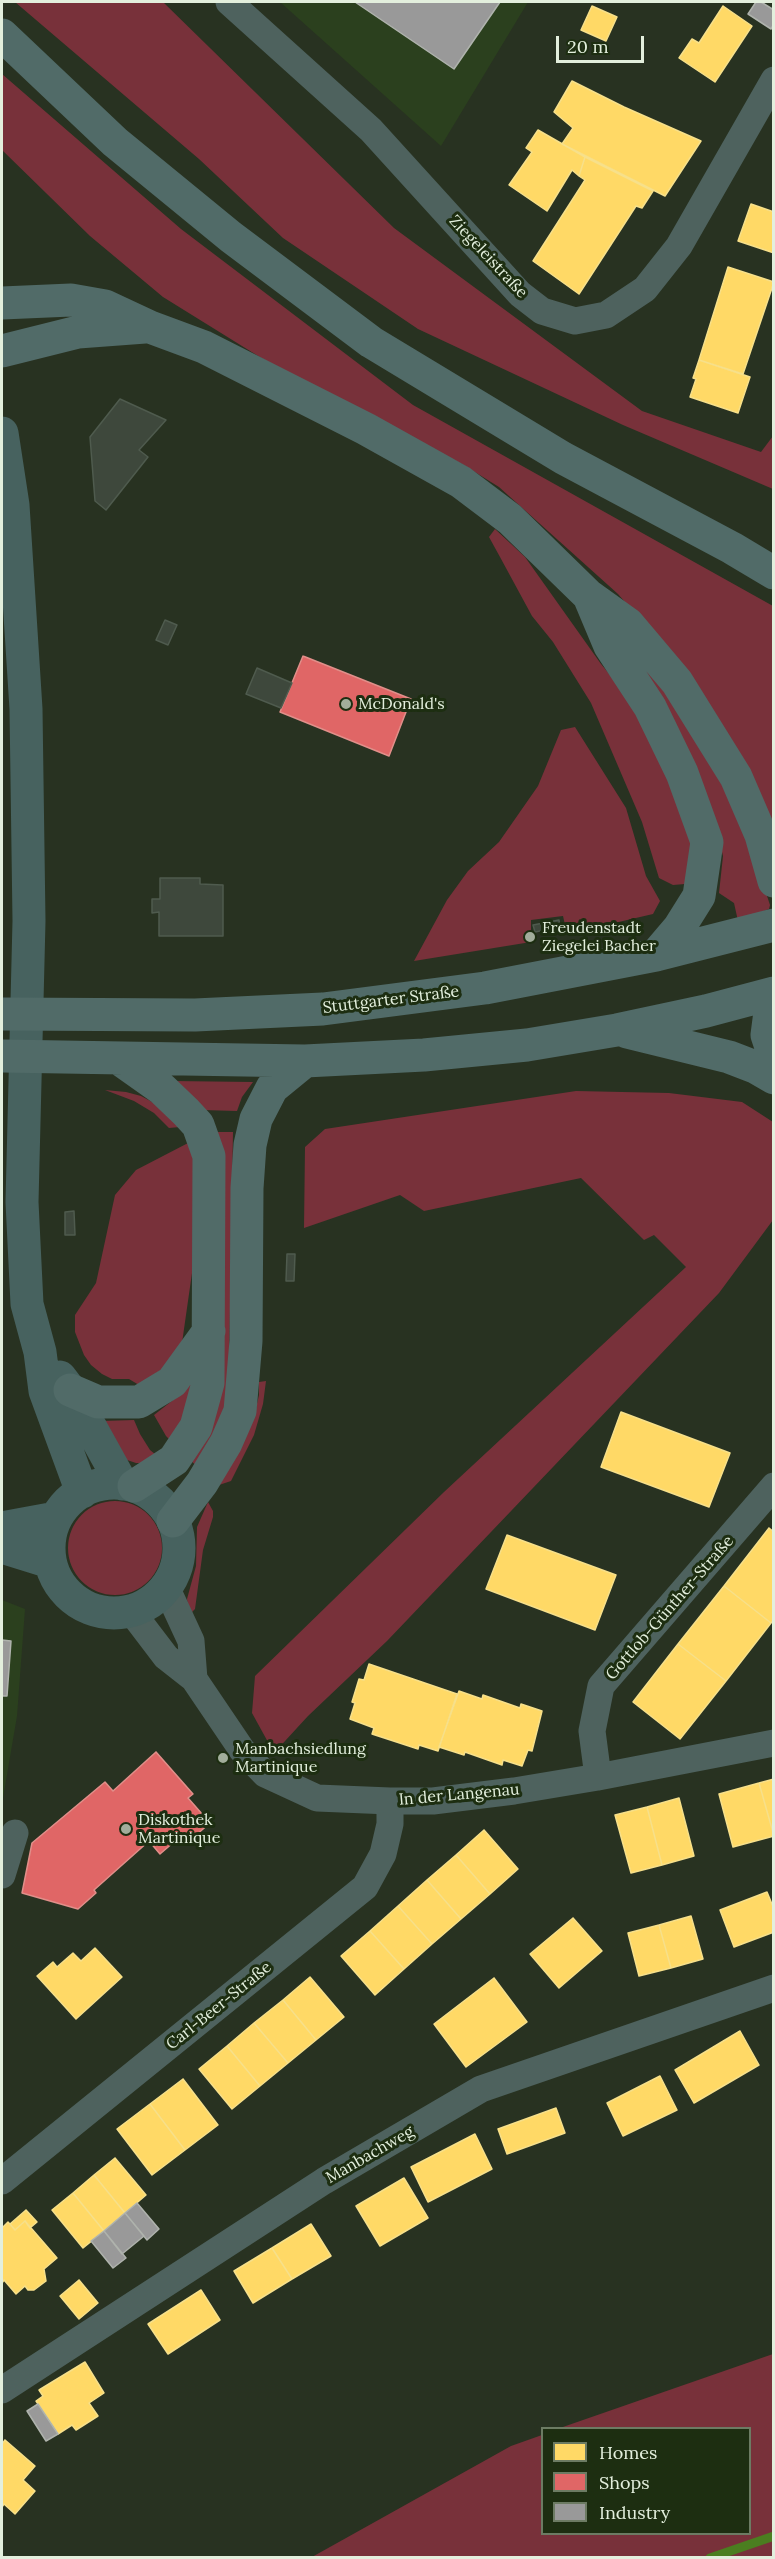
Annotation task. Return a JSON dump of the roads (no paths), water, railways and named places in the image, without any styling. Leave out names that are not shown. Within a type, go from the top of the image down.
[{"type":"main road","points":[[2,35],[115,142],[231,237],[371,342],[563,458],[732,548],[774,573]]},
{"type":"main road","points":[[2,303],[71,300],[105,306],[150,327],[204,347],[366,429],[461,482],[510,519],[589,596],[628,624],[677,682],[736,777],[767,839],[774,881]]},
{"type":"main road","points":[[2,351],[78,332],[150,327]]},
{"type":"main road","points":[[732,548],[774,560]]},
{"type":"main road","points":[[589,596],[610,646],[650,707],[682,773],[707,842],[699,896],[679,928],[656,955]]},
{"type":"main road","name":"Stuttgarter Straße","points":[[2,1014],[195,1015],[323,1009],[485,988],[656,955],[774,925]]},
{"type":"main road","points":[[2,1056],[305,1062],[424,1055],[516,1046],[616,1030],[706,1011],[774,993]]},
{"type":"main road","points":[[774,1005],[770,1012],[767,1035],[774,1056]]},
{"type":"main road","points":[[616,1030],[729,1057],[755,1067],[774,1078]]},
{"type":"main road","points":[[121,1060],[162,1089],[198,1125],[209,1156],[208,1383],[196,1427],[174,1460],[128,1485]]},
{"type":"main road","points":[[173,1521],[202,1483],[226,1443],[240,1411],[246,1341],[247,1188],[250,1145],[256,1119],[272,1088],[305,1062]]},
{"type":"main road","points":[[70,1390],[98,1402],[139,1402],[172,1382],[209,1330]]},
{"type":"street","name":"Ziegeleistraße","points":[[230,2],[371,130],[520,294],[542,310],[574,321],[606,315],[645,289],[679,246],[774,80]]},
{"type":"street","points":[[2,433],[13,505],[26,709],[29,921],[22,1203],[27,1304],[40,1352],[45,1391],[82,1492]]},
{"type":"street","points":[[40,1352],[70,1390],[128,1485]]},
{"type":"street","points":[[108,1483],[128,1485],[150,1494],[163,1506],[173,1521],[178,1538],[179,1555],[174,1572],[166,1587],[150,1602],[131,1611],[101,1612],[80,1603],[63,1589],[50,1562],[49,1540],[56,1518],[71,1498],[108,1483]]},
{"type":"street","name":"Gottlob-Günther-Straße","points":[[598,1777],[592,1731],[601,1686],[774,1486]]},
{"type":"street","points":[[2,1528],[56,1518]]},
{"type":"street","points":[[2,1547],[50,1562]]},
{"type":"street","name":"In der Langenau","points":[[166,1587],[191,1641],[194,1679]]},
{"type":"street","name":"In der Langenau","points":[[131,1611],[166,1657],[194,1679],[242,1750],[265,1774],[317,1798],[390,1801],[456,1798],[598,1777],[774,1743]]},
{"type":"street","name":"Carl-Beer-Straße","points":[[2,2181],[365,1887],[383,1854],[390,1824],[390,1801]]},
{"type":"street","points":[[2,1875],[15,1833]]},
{"type":"street","name":"Manbachweg","points":[[2,2390],[324,2181],[482,2090],[774,1988]]},
{"type":"waterway","points":[[710,2558],[774,2536]]},
{"type":"place","name":"McDonald's","points":[[346,704]]},
{"type":"place","name":"Freudenstadt Ziegelei Bacher","points":[[530,937]]},
{"type":"place","name":"Manbachsiedlung Martinique","points":[[223,1758]]},
{"type":"place","name":"Diskothek Martinique","points":[[126,1829]]}]
